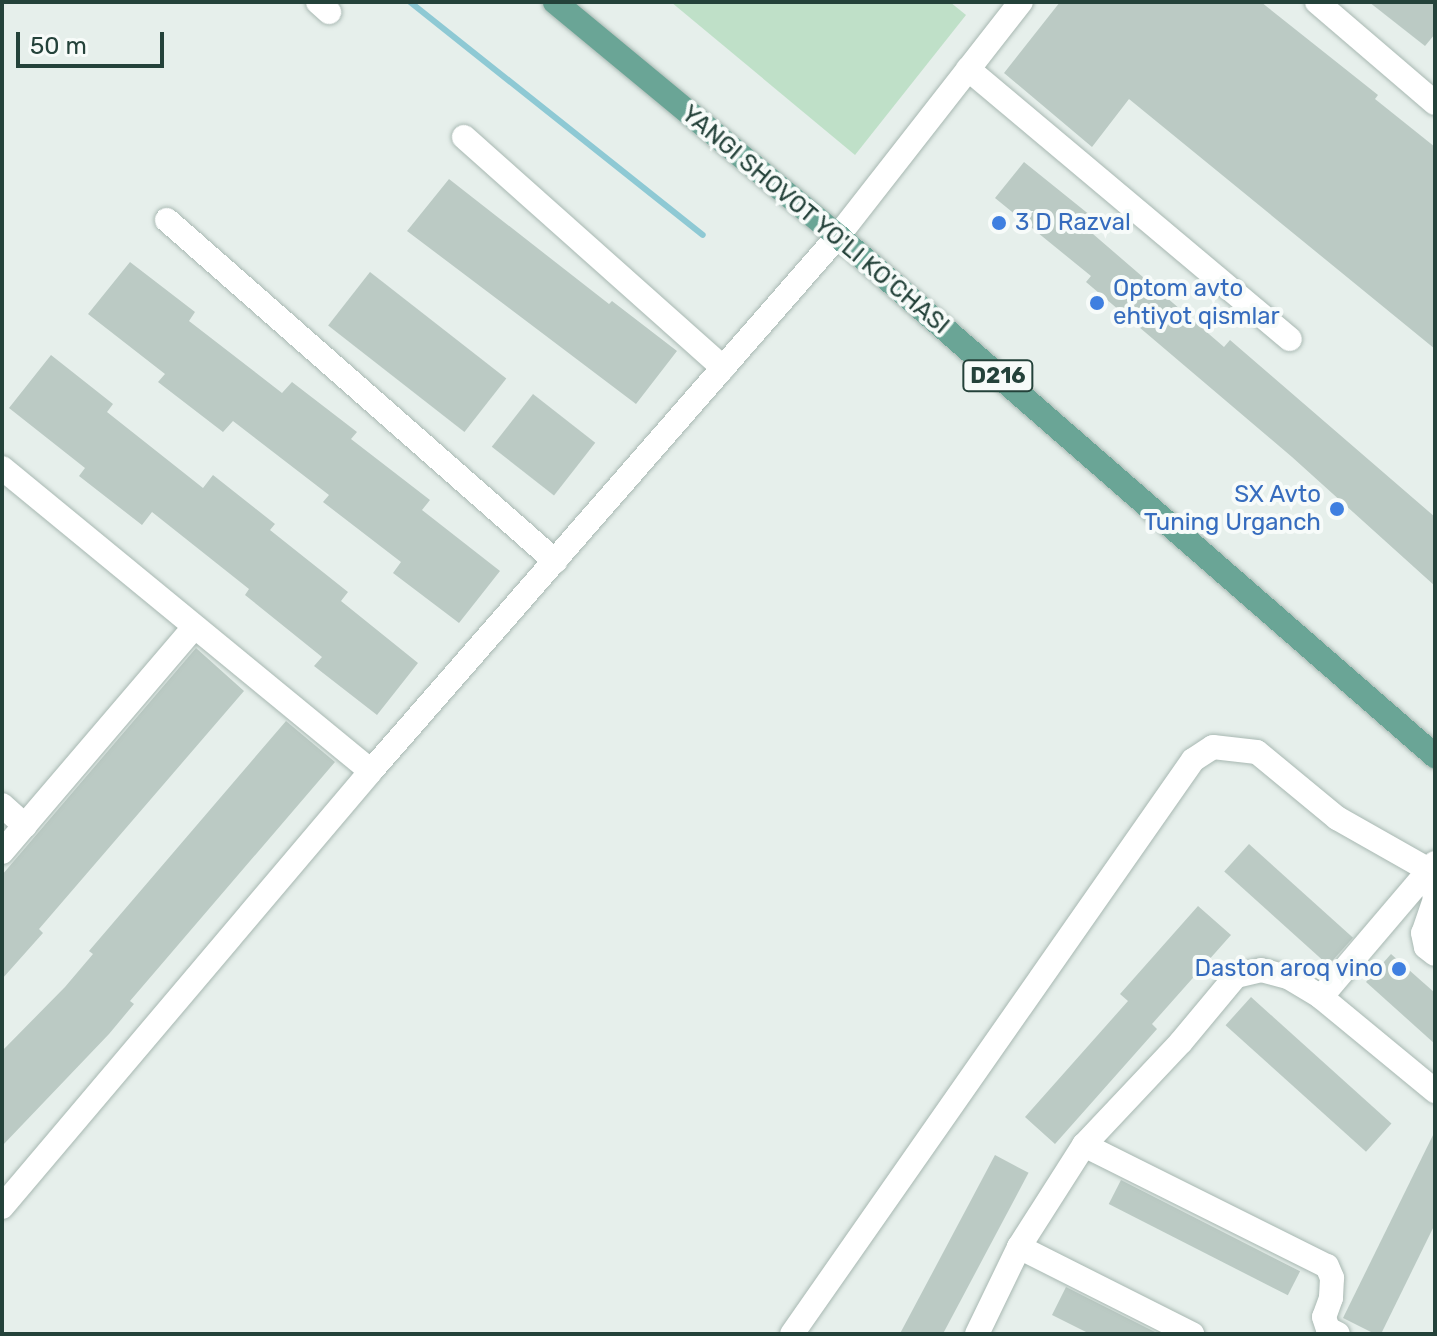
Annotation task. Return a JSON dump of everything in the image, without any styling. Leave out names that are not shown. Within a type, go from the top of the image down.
[{"type":"main road","name":"YANGI SHOVOT YO'LI KO'CHASI","points":[[555,2],[838,236],[1435,756]]},
{"type":"street","points":[[2,1207],[371,771],[838,236],[1021,2]]},
{"type":"street","points":[[1317,2],[1435,103]]},
{"type":"street","points":[[968,69],[1290,339]]},
{"type":"street","points":[[464,137],[723,368]]},
{"type":"street","points":[[167,220],[555,561]]},
{"type":"street","points":[[2,468],[193,628],[371,771]]},
{"type":"street","points":[[2,852],[193,628]]},
{"type":"street","points":[[792,1334],[1193,760],[1213,747],[1257,752],[1337,818],[1432,867]]},
{"type":"street","points":[[2,805],[25,826]]},
{"type":"street","points":[[1432,867],[1435,900],[1423,933],[1426,947],[1435,954]]},
{"type":"street","points":[[1321,997],[1432,867]]},
{"type":"street","points":[[977,1334],[1019,1247],[1084,1145],[1181,1042],[1236,976],[1261,970],[1288,977],[1321,997],[1435,1091]]},
{"type":"street","points":[[1084,1145],[1327,1266],[1332,1278],[1331,1298],[1324,1317],[1328,1329],[1338,1334]]},
{"type":"street","points":[[1019,1247],[1192,1334]]},
{"type":"green space","points":[[671,2],[950,2],[966,15],[855,155]]},
{"type":"building","points":[[1060,2],[1261,2],[1378,95],[1375,99],[1435,147],[1435,349],[1129,99],[1092,147],[1004,73]]},
{"type":"building","points":[[1369,2],[1435,2],[1435,34],[1425,46]]},
{"type":"building","points":[[1024,162],[1101,224],[1093,234],[1224,347],[1230,340],[1435,517],[1435,586],[1292,457],[1086,282],[1091,276],[995,198]]},
{"type":"building","points":[[449,179],[609,304],[612,301],[677,351],[636,404],[407,231]]},
{"type":"building","points":[[130,262],[195,312],[189,321],[282,393],[292,382],[357,432],[351,439],[430,500],[422,510],[500,571],[459,623],[393,573],[401,562],[323,502],[329,495],[233,421],[223,432],[158,382],[165,374],[88,314]]},
{"type":"building","points":[[370,272],[506,379],[464,432],[328,326]]},
{"type":"building","points":[[51,355],[113,404],[107,412],[203,488],[213,475],[275,524],[270,530],[348,592],[341,601],[418,663],[377,715],[314,666],[322,657],[245,595],[249,589],[152,512],[142,525],[79,476],[85,468],[9,408]]},
{"type":"building","points":[[533,394],[595,443],[554,495],[492,447]]},
{"type":"building","points":[[196,648],[244,691],[39,929],[43,933],[2,979],[2,875]]},
{"type":"building","points":[[286,721],[335,762],[130,1001],[134,1004],[109,1034],[2,1146],[2,1051],[65,987],[93,954],[89,951]]},
{"type":"building","points":[[1249,844],[1353,938],[1328,965],[1224,871]]},
{"type":"building","points":[[1198,906],[1231,935],[1152,1024],[1157,1029],[1055,1144],[1025,1117],[1128,1001],[1120,994]]},
{"type":"building","points":[[1391,954],[1435,993],[1435,1044],[1366,982]]},
{"type":"building","points":[[1251,997],[1391,1123],[1366,1152],[1226,1025]]},
{"type":"building","points":[[1435,1131],[1435,1224],[1381,1334],[1375,1334],[1343,1318]]},
{"type":"building","points":[[995,1155],[1029,1173],[943,1334],[900,1333]]},
{"type":"building","points":[[1121,1180],[1300,1271],[1288,1295],[1109,1204]]},
{"type":"building","points":[[1066,1287],[1159,1334],[1090,1334],[1052,1315]]},
{"type":"waterway","points":[[410,2],[703,235]]},
{"type":"place","name":"3 D Razval","points":[[999,223]]},
{"type":"place","name":"Optom avto ehtiyot qismlar","points":[[1097,303]]},
{"type":"place","name":"SX Avto Tuning Urganch","points":[[1337,509]]},
{"type":"place","name":"Daston aroq vino","points":[[1399,969]]}]
